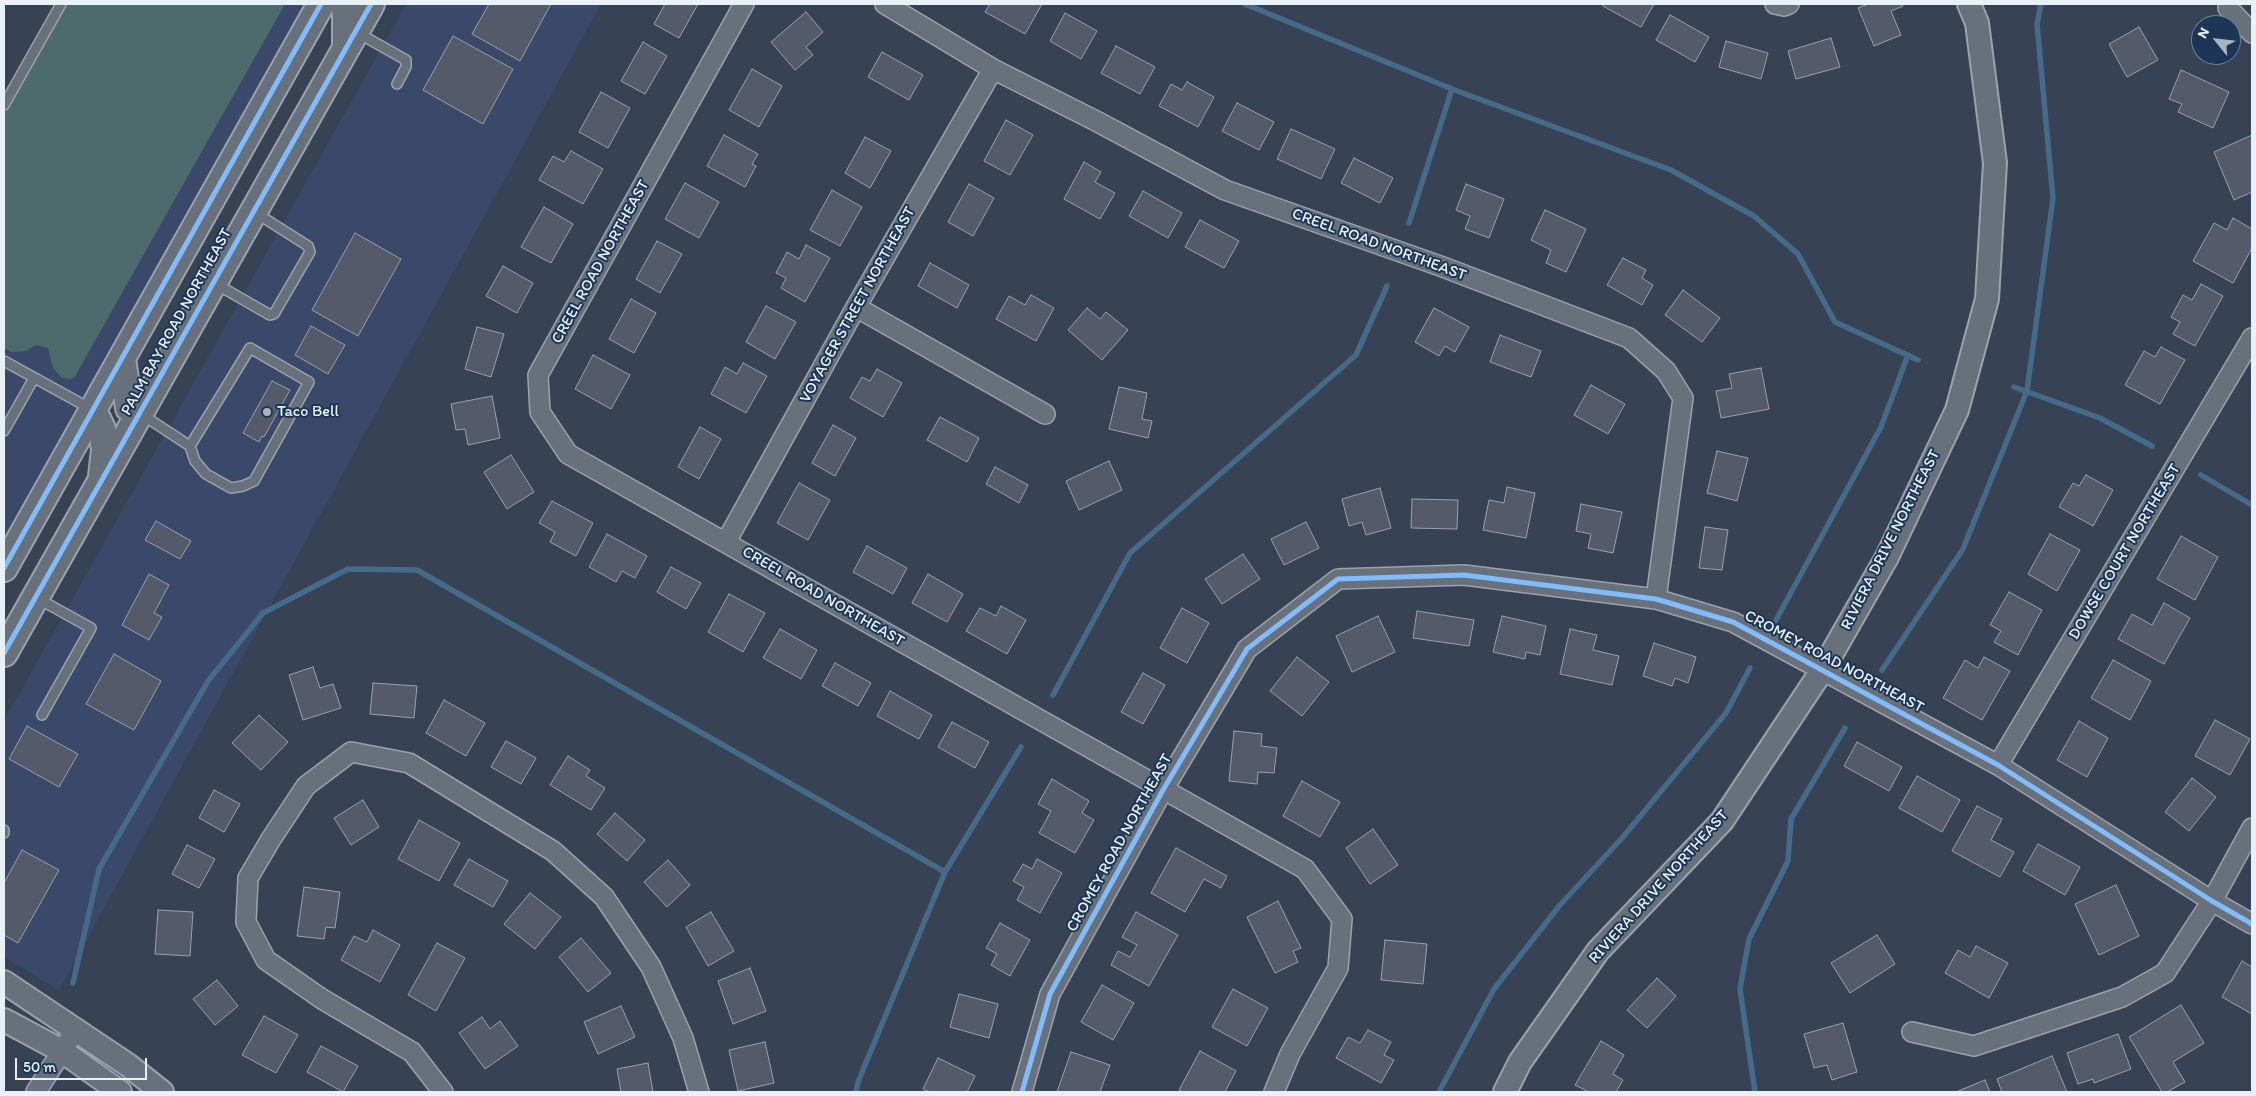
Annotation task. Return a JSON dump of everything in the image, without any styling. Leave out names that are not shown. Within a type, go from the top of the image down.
[{"type":"main road","name":"PALM BAY ROAD NORTHEAST","points":[[4,568],[321,4]]},
{"type":"main road","points":[[344,4],[351,40]]},
{"type":"main road","name":"PALM BAY ROAD NORTHEAST","points":[[4,653],[371,4]]},
{"type":"main road","points":[[122,358],[129,408],[140,414]]},
{"type":"main road","points":[[93,410],[102,428],[105,450],[102,479]]},
{"type":"street","name":"CREEL ROAD NORTHEAST","points":[[744,4],[538,375],[540,412],[568,454],[1305,869],[1342,919],[1338,968],[1290,1054],[1274,1092]]},
{"type":"street","name":"CREEL ROAD NORTHEAST","points":[[885,4],[992,69],[1098,122],[1225,190],[1443,266],[1629,338],[1666,371],[1683,398],[1656,599]]},
{"type":"street","points":[[1775,4],[1784,6],[1789,4]]},
{"type":"street","name":"RIVIERA DRIVE NORTHEAST","points":[[1505,1092],[1520,1062],[1598,951],[1722,821],[1823,669],[1887,557],[1957,410],[1987,299],[1995,163],[1977,23],[1969,4]]},
{"type":"street","points":[[2228,8],[2252,33]]},
{"type":"street","name":"VOYAGER STREET NORTHEAST","points":[[726,542],[856,307],[992,69]]},
{"type":"street","points":[[856,307],[1045,414]]},
{"type":"street","name":"DOWSE COURT NORTHEAST","points":[[1998,765],[2252,338]]},
{"type":"street","name":"CROMEY ROAD NORTHEAST","points":[[1022,1092],[1050,994],[1164,790],[1247,649],[1338,579],[1464,575],[1656,599],[1733,622],[1998,765],[2212,902],[2252,924]]},
{"type":"street","points":[[443,1092],[412,1052],[322,999],[266,960],[246,922],[248,878],[271,838],[306,786],[350,752],[410,763],[553,851],[604,897],[652,968],[683,1038],[699,1092]]},
{"type":"street","points":[[1912,1032],[1974,1046],[2122,997],[2165,973],[2212,902],[2252,828]]},
{"type":"street","points":[[4,982],[128,1065],[162,1092]]},
{"type":"street","points":[[4,1020],[62,1051],[120,1092]]},
{"type":"street","points":[[36,1092],[76,1029]]},
{"type":"lane","points":[[4,105],[61,4]]},
{"type":"lane","points":[[351,40],[406,60],[406,67],[397,84]]},
{"type":"lane","points":[[213,283],[270,315],[274,314],[310,252],[308,246],[254,211]]},
{"type":"lane","points":[[140,414],[190,446],[195,461],[206,474],[231,488],[242,486],[254,480],[309,382],[250,348],[190,446]]},
{"type":"lane","points":[[4,361],[93,410]]},
{"type":"lane","points":[[4,431],[34,378]]},
{"type":"lane","points":[[36,597],[91,628],[42,716]]},
{"type":"shaded area","points":[[61,4],[307,4],[4,548],[4,105]]},
{"type":"shaded area","points":[[406,4],[601,4],[59,990],[4,957],[4,721]]},
{"type":"green space","points":[[65,4],[285,4],[74,378],[70,379],[62,378],[53,368],[48,348],[36,345],[26,351],[11,352],[4,348],[4,114]]},
{"type":"building","points":[[489,4],[551,4],[520,61],[472,34]]},
{"type":"building","points":[[665,4],[698,4],[679,38],[654,24]]},
{"type":"building","points":[[990,4],[1042,4],[1025,34],[985,12]]},
{"type":"building","points":[[1604,4],[1654,4],[1641,27],[1603,6]]},
{"type":"building","points":[[1868,4],[1902,4],[1903,6],[1891,11],[1901,35],[1874,46],[1858,8]]},
{"type":"building","points":[[806,12],[823,32],[806,47],[813,55],[795,70],[771,42]]},
{"type":"building","points":[[1065,13],[1097,31],[1081,59],[1050,41]]},
{"type":"building","points":[[1670,15],[1709,37],[1695,62],[1656,40]]},
{"type":"building","points":[[2139,27],[2158,60],[2127,77],[2109,44]]},
{"type":"building","points":[[453,36],[513,69],[483,124],[423,90]]},
{"type":"building","points":[[1831,38],[1840,67],[1796,79],[1788,51]]},
{"type":"building","points":[[1726,41],[1768,53],[1761,79],[1719,67]]},
{"type":"building","points":[[643,42],[667,56],[645,94],[621,81]]},
{"type":"building","points":[[1116,46],[1155,67],[1140,94],[1101,73]]},
{"type":"building","points":[[882,52],[923,75],[909,100],[868,77]]},
{"type":"building","points":[[752,69],[782,86],[759,127],[729,110]]},
{"type":"building","points":[[2181,70],[2229,92],[2213,128],[2178,112],[2182,104],[2169,99]]},
{"type":"building","points":[[1187,82],[1214,97],[1198,127],[1159,106],[1171,84],[1182,90]]},
{"type":"building","points":[[601,92],[630,108],[608,148],[579,132]]},
{"type":"building","points":[[1237,103],[1274,122],[1259,150],[1222,131]]},
{"type":"building","points":[[1006,120],[1033,135],[1010,175],[984,161]]},
{"type":"building","points":[[1291,129],[1335,149],[1321,179],[1277,159]]},
{"type":"building","points":[[724,135],[758,154],[752,164],[756,166],[745,187],[707,166]]},
{"type":"building","points":[[2252,135],[2252,192],[2234,200],[2214,152]]},
{"type":"building","points":[[865,137],[891,151],[870,188],[845,173]]},
{"type":"building","points":[[571,151],[603,169],[583,204],[539,180],[553,156],[564,162]]},
{"type":"building","points":[[1354,158],[1393,178],[1380,203],[1341,183]]},
{"type":"building","points":[[1084,162],[1101,172],[1095,182],[1115,193],[1100,219],[1064,199]]},
{"type":"building","points":[[685,183],[719,202],[699,238],[665,219]]},
{"type":"building","points":[[969,184],[994,198],[973,236],[948,222]]},
{"type":"building","points":[[1466,184],[1504,199],[1489,238],[1465,229],[1470,216],[1456,210]]},
{"type":"building","points":[[832,190],[862,207],[840,246],[810,230]]},
{"type":"building","points":[[1143,191],[1182,213],[1168,238],[1129,216]]},
{"type":"building","points":[[544,207],[573,224],[551,263],[521,247]]},
{"type":"building","points":[[1545,210],[1586,229],[1566,272],[1546,263],[1551,250],[1531,240]]},
{"type":"building","points":[[2233,218],[2252,229],[2252,248],[2233,283],[2193,261],[2214,223],[2227,230]]},
{"type":"building","points":[[1200,220],[1239,241],[1224,268],[1185,247]]},
{"type":"building","points":[[355,233],[401,259],[358,336],[312,310]]},
{"type":"building","points":[[657,241],[682,254],[660,293],[636,279]]},
{"type":"building","points":[[806,245],[830,258],[805,302],[781,288],[786,278],[776,273],[787,252],[799,259]]},
{"type":"building","points":[[1623,258],[1646,270],[1642,278],[1653,285],[1642,305],[1607,285]]},
{"type":"building","points":[[930,263],[969,285],[957,308],[918,286]]},
{"type":"building","points":[[503,266],[533,283],[517,313],[486,296]]},
{"type":"building","points":[[2201,284],[2223,296],[2195,346],[2173,334],[2180,322],[2171,317],[2183,295],[2192,300]]},
{"type":"building","points":[[1683,290],[1720,318],[1702,342],[1665,315]]},
{"type":"building","points":[[1031,295],[1054,308],[1036,341],[996,319],[1009,296],[1025,305]]},
{"type":"building","points":[[631,299],[656,313],[634,353],[609,339]]},
{"type":"building","points":[[766,306],[796,322],[775,359],[746,342]]},
{"type":"building","points":[[1087,308],[1100,319],[1106,312],[1128,330],[1102,360],[1068,330]]},
{"type":"building","points":[[1434,308],[1469,327],[1455,352],[1445,346],[1439,356],[1415,342]]},
{"type":"building","points":[[311,326],[345,345],[328,374],[295,355]]},
{"type":"building","points":[[477,327],[504,334],[491,377],[465,369]]},
{"type":"building","points":[[1500,335],[1541,351],[1531,377],[1490,362]]},
{"type":"building","points":[[2161,347],[2185,360],[2160,404],[2125,385],[2144,351],[2155,357]]},
{"type":"building","points":[[593,355],[630,375],[611,409],[575,389]]},
{"type":"building","points":[[743,363],[767,376],[746,413],[711,394],[725,367],[737,374]]},
{"type":"building","points":[[1761,368],[1769,409],[1721,418],[1716,391],[1732,388],[1729,374]]},
{"type":"building","points":[[877,369],[902,383],[883,417],[850,398],[862,377],[870,381]]},
{"type":"building","name":"Taco Bell","points":[[272,381],[290,390],[264,437],[262,436],[259,442],[243,433]]},
{"type":"building","points":[[1591,385],[1625,404],[1608,434],[1574,415]]},
{"type":"building","points":[[1119,387],[1147,393],[1142,419],[1152,421],[1148,438],[1109,429]]},
{"type":"building","points":[[492,396],[500,438],[468,445],[465,429],[456,430],[451,404]]},
{"type":"building","points":[[940,417],[979,438],[967,462],[927,440]]},
{"type":"building","points":[[833,425],[856,438],[835,476],[812,463]]},
{"type":"building","points":[[700,427],[721,439],[699,479],[678,467]]},
{"type":"building","points":[[1717,451],[1748,458],[1737,501],[1707,493]]},
{"type":"building","points":[[511,455],[534,492],[507,509],[484,472]]},
{"type":"building","points":[[1109,461],[1122,490],[1079,510],[1066,481]]},
{"type":"building","points":[[995,467],[1028,485],[1019,503],[986,484]]},
{"type":"building","points":[[2086,475],[2113,490],[2093,526],[2059,507],[2073,483],[2079,486]]},
{"type":"building","points":[[799,483],[830,500],[808,540],[777,523]]},
{"type":"building","points":[[1507,487],[1535,493],[1526,538],[1483,530],[1489,500],[1504,503]]},
{"type":"building","points":[[1380,488],[1391,528],[1366,535],[1362,522],[1349,526],[1342,499]]},
{"type":"building","points":[[1412,499],[1458,500],[1457,529],[1411,528]]},
{"type":"building","points":[[552,501],[593,523],[576,556],[550,542],[555,532],[539,523]]},
{"type":"building","points":[[1581,504],[1622,512],[1613,553],[1588,548],[1591,534],[1576,531]]},
{"type":"building","points":[[156,521],[191,541],[180,559],[145,540]]},
{"type":"building","points":[[1306,522],[1319,548],[1284,565],[1271,539]]},
{"type":"building","points":[[1705,527],[1728,530],[1722,570],[1699,568]]},
{"type":"building","points":[[607,534],[647,556],[635,578],[622,571],[616,582],[589,567]]},
{"type":"building","points":[[2050,534],[2080,550],[2057,591],[2028,574]]},
{"type":"building","points":[[2181,536],[2218,557],[2195,600],[2157,579]]},
{"type":"building","points":[[867,546],[907,568],[893,594],[853,572]]},
{"type":"building","points":[[1243,554],[1260,579],[1222,604],[1205,579]]},
{"type":"building","points":[[671,567],[701,583],[686,609],[657,592]]},
{"type":"building","points":[[149,574],[169,585],[154,613],[162,617],[149,640],[122,625]]},
{"type":"building","points":[[928,574],[963,594],[947,622],[912,603]]},
{"type":"building","points":[[2009,592],[2042,610],[2018,655],[1994,642],[2001,631],[1990,625]]},
{"type":"building","points":[[729,594],[765,613],[743,652],[708,632]]},
{"type":"building","points":[[2164,603],[2190,618],[2164,664],[2118,639],[2132,614],[2152,625]]},
{"type":"building","points":[[1001,606],[1026,620],[1007,654],[966,631],[980,608],[996,616]]},
{"type":"building","points":[[1182,608],[1209,623],[1187,663],[1160,648]]},
{"type":"building","points":[[1417,611],[1474,620],[1469,646],[1413,638]]},
{"type":"building","points":[[1378,616],[1395,652],[1352,672],[1336,636]]},
{"type":"building","points":[[1502,616],[1546,626],[1540,655],[1526,652],[1525,659],[1493,652]]},
{"type":"building","points":[[780,629],[817,650],[801,679],[763,658]]},
{"type":"building","points":[[1570,629],[1597,635],[1593,650],[1619,656],[1612,685],[1560,674]]},
{"type":"building","points":[[1654,643],[1696,657],[1688,683],[1675,678],[1672,686],[1643,676]]},
{"type":"building","points":[[114,654],[161,681],[134,730],[86,704]]},
{"type":"building","points":[[1297,657],[1329,682],[1302,716],[1270,691]]},
{"type":"building","points":[[1984,657],[2010,671],[1982,720],[1943,698],[1965,660],[1978,668]]},
{"type":"building","points":[[2113,660],[2151,681],[2130,720],[2091,698]]},
{"type":"building","points":[[835,663],[871,683],[858,706],[822,686]]},
{"type":"building","points":[[313,667],[320,688],[333,684],[341,708],[303,720],[289,675]]},
{"type":"building","points":[[1143,673],[1165,685],[1143,724],[1121,712]]},
{"type":"building","points":[[373,683],[417,686],[414,718],[370,714]]},
{"type":"building","points":[[890,691],[932,715],[919,739],[877,716]]},
{"type":"building","points":[[444,700],[485,723],[466,756],[426,733]]},
{"type":"building","points":[[259,715],[288,742],[261,770],[232,743]]},
{"type":"building","points":[[2215,720],[2250,739],[2230,775],[2195,756]]},
{"type":"building","points":[[2079,721],[2108,738],[2087,777],[2057,760]]},
{"type":"building","points":[[952,722],[989,742],[975,768],[938,747]]},
{"type":"building","points":[[27,726],[78,754],[59,787],[9,759]]},
{"type":"building","points":[[1234,731],[1262,734],[1261,746],[1277,748],[1274,773],[1258,772],[1257,784],[1229,781]]},
{"type":"building","points":[[506,741],[536,758],[521,784],[491,767]]},
{"type":"building","points":[[1857,742],[1902,767],[1889,791],[1844,766]]},
{"type":"building","points":[[568,756],[590,770],[586,776],[605,788],[591,810],[550,785]]},
{"type":"building","points":[[1917,776],[1960,800],[1942,832],[1899,808]]},
{"type":"building","points":[[2192,778],[2216,797],[2189,831],[2165,812]]},
{"type":"building","points":[[1052,779],[1089,801],[1082,813],[1094,820],[1075,853],[1039,833],[1051,811],[1038,804]]},
{"type":"building","points":[[1302,781],[1340,802],[1320,837],[1283,816]]},
{"type":"building","points":[[214,790],[240,804],[224,832],[199,818]]},
{"type":"building","points":[[363,800],[379,827],[351,845],[334,818]]},
{"type":"building","points":[[1977,806],[2002,819],[1991,840],[2014,852],[2000,877],[1952,851]]},
{"type":"building","points":[[615,813],[645,840],[627,861],[597,834]]},
{"type":"building","points":[[419,820],[460,843],[439,881],[398,859]]},
{"type":"building","points":[[1373,829],[1398,865],[1370,884],[1346,848]]},
{"type":"building","points":[[2038,844],[2080,867],[2065,895],[2023,871]]},
{"type":"building","points":[[187,845],[215,859],[199,888],[172,874]]},
{"type":"building","points":[[1176,848],[1227,876],[1221,888],[1204,879],[1185,912],[1151,893]]},
{"type":"building","points":[[22,850],[59,870],[18,943],[4,935],[4,883]]},
{"type":"building","points":[[469,859],[508,881],[493,907],[454,885]]},
{"type":"building","points":[[1037,859],[1062,873],[1040,913],[1017,900],[1024,887],[1013,881],[1023,864],[1032,869]]},
{"type":"building","points":[[668,860],[690,885],[667,907],[644,882]]},
{"type":"building","points":[[2116,885],[2139,936],[2099,955],[2075,904]]},
{"type":"building","points":[[304,887],[340,892],[335,928],[326,927],[324,939],[297,936]]},
{"type":"building","points":[[530,893],[561,917],[535,949],[504,924]]},
{"type":"building","points":[[1278,901],[1301,948],[1293,951],[1298,962],[1275,973],[1247,917]]},
{"type":"building","points":[[158,910],[193,912],[190,956],[155,954]]},
{"type":"building","points":[[711,912],[734,951],[708,966],[686,927]]},
{"type":"building","points":[[1136,912],[1178,935],[1149,986],[1111,965],[1118,951],[1130,957],[1137,945],[1122,937]]},
{"type":"building","points":[[1000,923],[1030,940],[1010,976],[991,965],[997,954],[986,948]]},
{"type":"building","points":[[373,930],[400,945],[380,982],[341,960],[354,936],[367,942]]},
{"type":"building","points":[[1877,935],[1895,964],[1850,993],[1831,963]]},
{"type":"building","points":[[581,938],[611,973],[588,992],[559,957]]},
{"type":"building","points":[[1385,940],[1427,944],[1423,984],[1381,980]]},
{"type":"building","points":[[437,943],[465,958],[436,1011],[408,995]]},
{"type":"building","points":[[1976,946],[2008,963],[1989,998],[1945,973],[1958,950],[1970,957]]},
{"type":"building","points":[[2242,961],[2252,967],[2252,1014],[2222,997]]},
{"type":"building","points":[[750,968],[766,1011],[733,1024],[718,981]]},
{"type":"building","points":[[1657,978],[1676,996],[1647,1028],[1627,1010]]},
{"type":"building","points":[[217,980],[238,1006],[215,1025],[193,999]]},
{"type":"building","points":[[1102,985],[1134,1003],[1113,1040],[1081,1022]]},
{"type":"building","points":[[1233,989],[1268,1008],[1247,1046],[1212,1027]]},
{"type":"building","points":[[959,994],[998,1004],[989,1038],[950,1027]]},
{"type":"building","points":[[2181,1005],[2204,1043],[2173,1062],[2185,1082],[2167,1092],[2162,1092],[2129,1037]]},
{"type":"building","points":[[621,1006],[635,1037],[598,1054],[584,1022]]},
{"type":"building","points":[[264,1016],[298,1035],[276,1073],[242,1055]]},
{"type":"building","points":[[482,1017],[490,1029],[500,1021],[518,1046],[485,1069],[459,1033]]},
{"type":"building","points":[[1843,1023],[1857,1072],[1832,1080],[1827,1065],[1814,1068],[1804,1034]]},
{"type":"building","points":[[1368,1030],[1391,1042],[1384,1055],[1394,1060],[1381,1083],[1336,1058],[1348,1037],[1360,1043]]},
{"type":"building","points":[[2118,1034],[2131,1069],[2094,1083],[2093,1079],[2078,1084],[2067,1053]]},
{"type":"building","points":[[1601,1041],[1624,1055],[1613,1074],[1623,1080],[1616,1092],[1589,1092],[1575,1085]]},
{"type":"building","points":[[765,1042],[774,1083],[738,1091],[729,1050]]},
{"type":"building","points":[[321,1046],[358,1066],[343,1092],[307,1072]]},
{"type":"building","points":[[1200,1051],[1236,1071],[1225,1092],[1183,1092],[1179,1090]]},
{"type":"building","points":[[1071,1052],[1110,1065],[1100,1092],[1057,1092]]},
{"type":"building","points":[[2052,1056],[2067,1092],[2002,1092],[1997,1079]]},
{"type":"building","points":[[938,1058],[975,1076],[967,1092],[930,1092],[923,1089]]},
{"type":"building","points":[[648,1063],[653,1092],[621,1092],[617,1069]]},
{"type":"building","points":[[1985,1080],[1990,1092],[1956,1092]]},
{"type":"waterway","points":[[1245,4],[1452,89],[1671,170],[1754,216],[1798,254],[1835,322],[1918,360]]},
{"type":"waterway","points":[[1882,670],[1963,549],[2027,391],[2053,198],[2037,24],[2041,4]]},
{"type":"waterway","points":[[1409,223],[1452,89]]},
{"type":"waterway","points":[[1053,695],[1130,553],[1356,355],[1387,286]]},
{"type":"waterway","points":[[1775,622],[1881,427],[1908,355]]},
{"type":"waterway","points":[[2014,387],[2100,418],[2152,446]]},
{"type":"waterway","points":[[2201,475],[2252,505]]},
{"type":"waterway","points":[[73,983],[99,869],[208,681],[263,613],[348,569],[417,570],[945,872]]},
{"type":"waterway","points":[[1439,1092],[1494,989],[1560,905],[1623,837],[1726,713],[1750,668]]},
{"type":"waterway","points":[[1755,1092],[1740,989],[1749,939],[1788,861],[1791,819],[1845,728]]},
{"type":"waterway","points":[[856,1092],[858,1082],[945,872],[1021,747]]},
{"type":"cycle path","points":[[4,568],[321,4]]},
{"type":"cycle path","points":[[4,653],[371,4]]},
{"type":"cycle path","points":[[1022,1092],[1050,994],[1163,790],[1247,649],[1338,579],[1464,575],[1656,599],[1733,622],[1998,765],[2212,901],[2252,924]]},
{"type":"place","name":"Taco Bell","points":[[267,412]]}]
